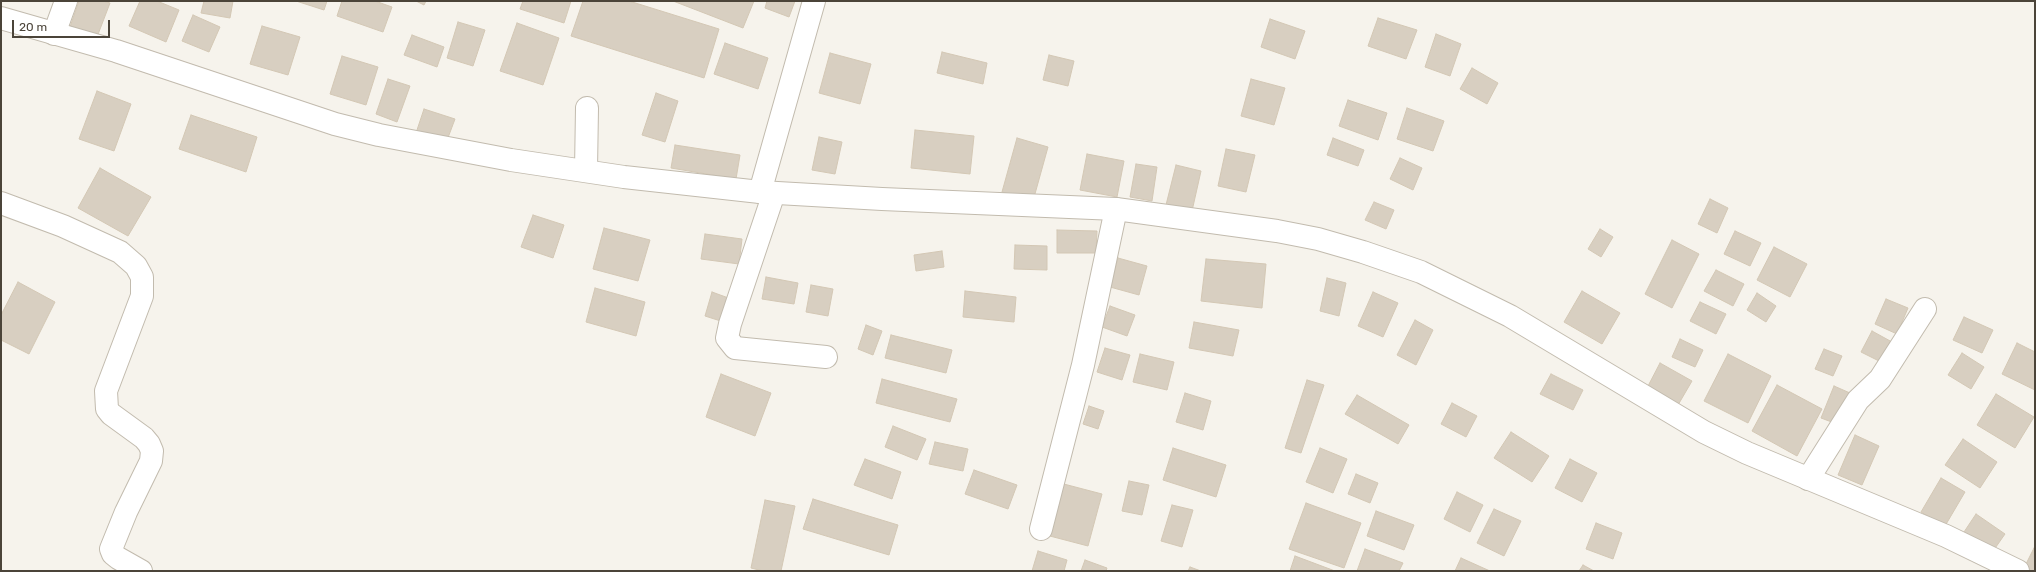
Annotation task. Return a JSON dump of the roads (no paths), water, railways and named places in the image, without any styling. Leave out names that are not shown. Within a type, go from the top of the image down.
[{"type":"street","points":[[54,34],[66,1]]},
{"type":"street","points":[[814,1],[767,192],[730,324],[728,338],[735,348],[826,357]]},
{"type":"street","points":[[1,18],[116,51],[350,128],[379,135],[511,160],[586,170],[624,177],[767,192],[897,200],[1116,210],[1277,231],[1318,239],[1363,252],[1421,272],[1510,316],[1704,432],[1747,453],[1946,536],[2018,571]]},
{"type":"street","points":[[586,170],[587,108]]},
{"type":"street","points":[[1,203],[63,226],[120,252],[136,266],[142,277],[142,296],[106,391],[107,409],[111,414],[144,438],[152,451],[151,461],[126,512],[111,549],[113,554],[118,558],[141,571]]},
{"type":"street","points":[[1041,529],[1083,365],[1116,210]]},
{"type":"street","points":[[1808,479],[1858,400],[1880,379],[1925,309]]}]
